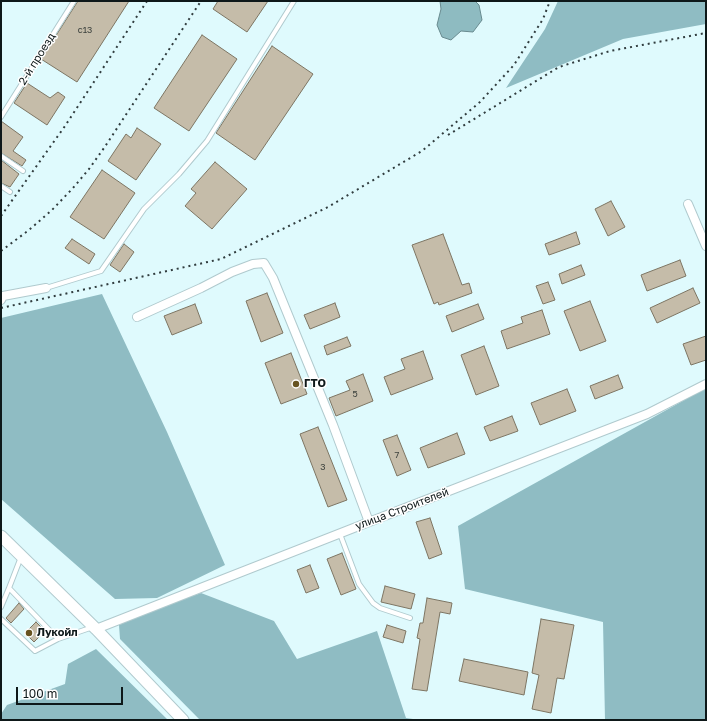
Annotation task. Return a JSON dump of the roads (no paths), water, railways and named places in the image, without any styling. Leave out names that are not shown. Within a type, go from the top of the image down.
[{"type":"street","points":[[688,204],[706,246]]},
{"type":"street","points":[[136,317],[201,288],[232,272],[253,264],[264,263],[273,278],[330,418],[369,522]]},
{"type":"street","points":[[1,300],[3,296],[46,288]]},
{"type":"street","name":"улица Строителей","points":[[95,628],[647,414],[706,384]]},
{"type":"street","points":[[1,536],[95,628],[183,720]]},
{"type":"lane","name":"2-й проезд","points":[[1,117],[74,1]]},
{"type":"lane","points":[[46,288],[101,271],[144,209],[179,174],[207,141],[294,1]]},
{"type":"lane","points":[[1,156],[23,171]]},
{"type":"lane","points":[[1,186],[10,192]]},
{"type":"lane","points":[[340,534],[359,584],[373,603],[380,608],[410,618]]},
{"type":"lane","points":[[1,607],[21,556]]},
{"type":"lane","points":[[9,588],[58,638]]},
{"type":"lane","points":[[1,619],[35,651],[58,638],[95,628]]},
{"type":"railway","points":[[1,216],[65,126],[147,1]]},
{"type":"railway","points":[[1,251],[52,210],[89,169],[201,1]]},
{"type":"railway","points":[[1,308],[221,259],[328,207],[422,151],[480,102],[514,65],[543,19],[550,1]]},
{"type":"railway","points":[[448,135],[559,67],[610,51],[706,33]]},
{"type":"place","name":"ГТО","points":[[296,384]]},
{"type":"place","name":"Лукойл","points":[[29,633]]}]
